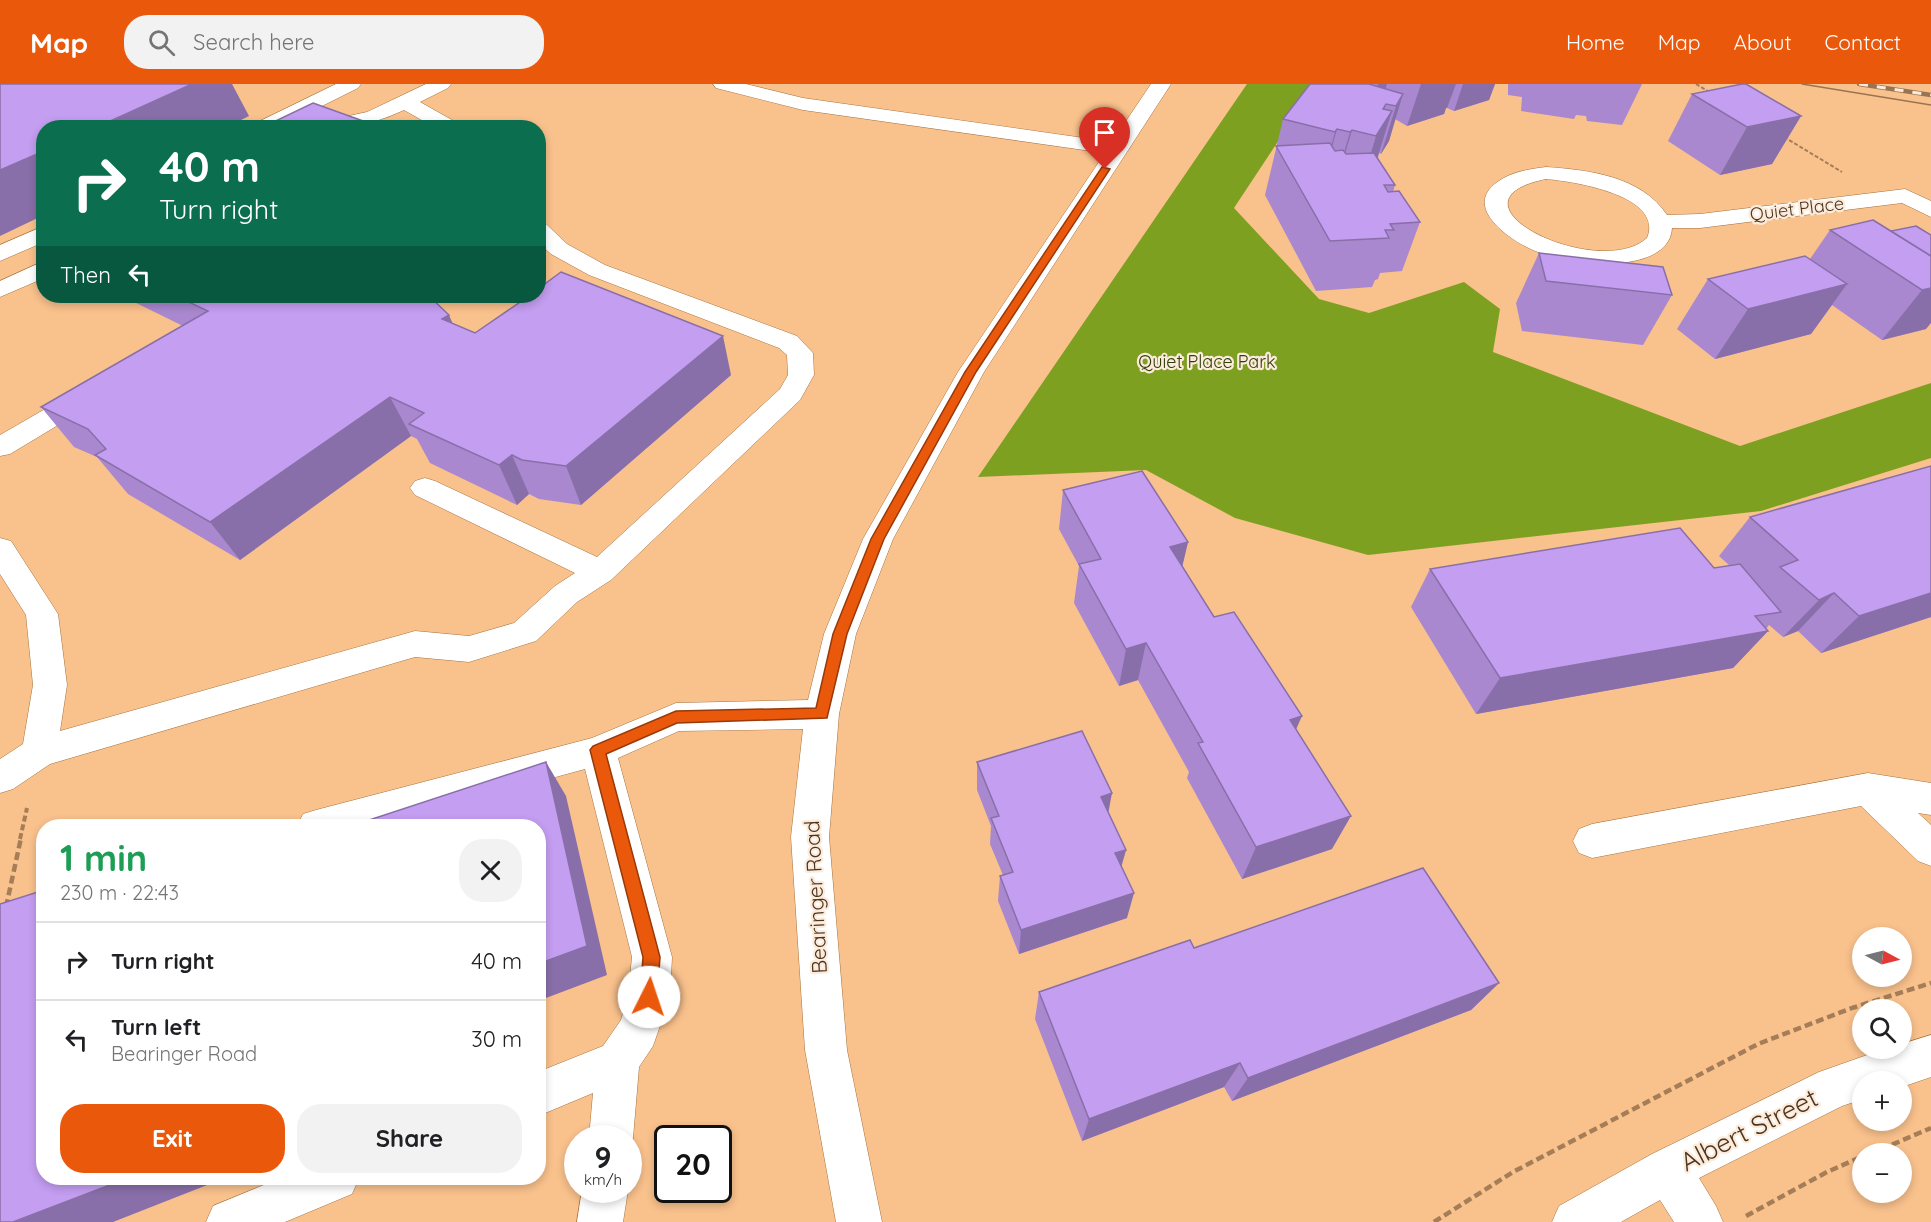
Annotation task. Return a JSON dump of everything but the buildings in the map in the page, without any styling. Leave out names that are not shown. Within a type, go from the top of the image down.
[{"type":"street","points":[[277,120],[351,84]]},
{"type":"street","points":[[359,120],[374,117],[441,84]]},
{"type":"street","points":[[723,84],[803,104],[1118,150]]},
{"type":"street","name":"Bearinger Road","points":[[859,1222],[826,1050],[811,849],[814,784],[822,714],[840,634],[878,539],[971,372],[1161,84]]},
{"type":"street","points":[[405,102],[438,120]]},
{"type":"street","points":[[1569,174],[1603,182],[1635,196],[1651,208],[1660,222],[1661,235],[1653,245],[1638,253],[1617,257],[1590,257],[1554,249],[1537,243],[1516,231],[1502,218],[1496,208],[1495,199],[1499,190],[1509,182],[1526,176],[1569,174]]},
{"type":"street","name":"Quiet Place","points":[[1660,222],[1700,221],[1905,195],[1931,210]]},
{"type":"street","points":[[0,254],[36,237]]},
{"type":"street","points":[[0,778],[39,752],[416,644],[470,650],[525,632],[566,594],[600,572],[791,394],[801,375],[800,353],[788,342],[597,270],[559,249],[546,237]]},
{"type":"street","points":[[0,290],[36,272]]},
{"type":"street","points":[[0,447],[111,381]]},
{"type":"street","points":[[424,488],[600,572]]},
{"type":"street","points":[[0,549],[42,614],[50,685],[39,752]]},
{"type":"street","points":[[342,819],[598,750],[676,717],[822,714]]},
{"type":"street","points":[[598,750],[652,957],[649,997],[638,1031],[618,1061],[611,1125]]},
{"type":"street","points":[[1592,841],[1868,789],[1931,799]]},
{"type":"street","points":[[1868,789],[1931,849]]},
{"type":"street","name":"Albert Street","points":[[1575,1222],[1668,1170],[1834,1087],[1931,1056]]},
{"type":"street","points":[[546,1091],[618,1061]]},
{"type":"street","points":[[1668,1170],[1721,1220]]},
{"type":"street","points":[[229,1222],[319,1185]]},
{"type":"street","points":[[600,1222],[603,1203]]},
{"type":"path","points":[[1696,84],[1716,96]]},
{"type":"path","points":[[1776,132],[1885,198]]},
{"type":"path","points":[[5,909],[39,752]]},
{"type":"path","points":[[1434,1222],[1513,1172],[1758,1044],[1852,1008],[1931,983]]},
{"type":"path","points":[[1896,1143],[1931,1128]]},
{"type":"path","points":[[1721,1220],[1852,1161]]},
{"type":"green space","name":"Quiet Place Park","points":[[1247,84],[1316,84],[1234,208],[1319,299],[1369,313],[1464,282],[1500,309],[1493,352],[1740,446],[1931,383],[1931,458],[1761,511],[1368,555],[1235,518],[1146,470],[978,477]]},
{"type":"tram line","points":[[1802,84],[1931,105]]},
{"type":"railway","points":[[1859,84],[1931,95]]},
{"type":"route","points":[[649,997],[652,957],[598,750],[676,717],[822,714],[840,634],[878,539],[971,372],[1105,169]]}]
